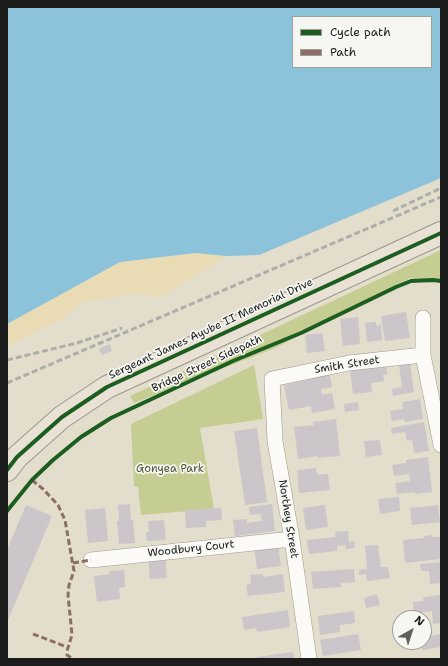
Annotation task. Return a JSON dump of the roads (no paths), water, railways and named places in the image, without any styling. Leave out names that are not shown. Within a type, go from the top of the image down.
[{"type":"main road","name":"Sergeant James Ayube II Memorial Drive","points":[[7,470],[17,457],[62,417],[107,387],[441,233]]},
{"type":"street","points":[[423,318],[423,356],[439,420],[441,445]]},
{"type":"street","name":"Smith Street","points":[[272,379],[349,363],[423,356]]},
{"type":"street","name":"Northey Street","points":[[272,379],[275,441],[292,539],[309,659]]},
{"type":"street","name":"Woodbury Court","points":[[91,560],[292,539]]},
{"type":"water","points":[[7,7],[441,7],[441,178],[259,255],[226,256],[195,253],[120,262],[7,324]]},
{"type":"railway","points":[[393,211],[441,188]]},
{"type":"railway","points":[[7,383],[441,197]]},
{"type":"railway","points":[[7,360],[77,343],[122,328]]},
{"type":"park label","name":"Gonyea Park","points":[[170,469]]}]
